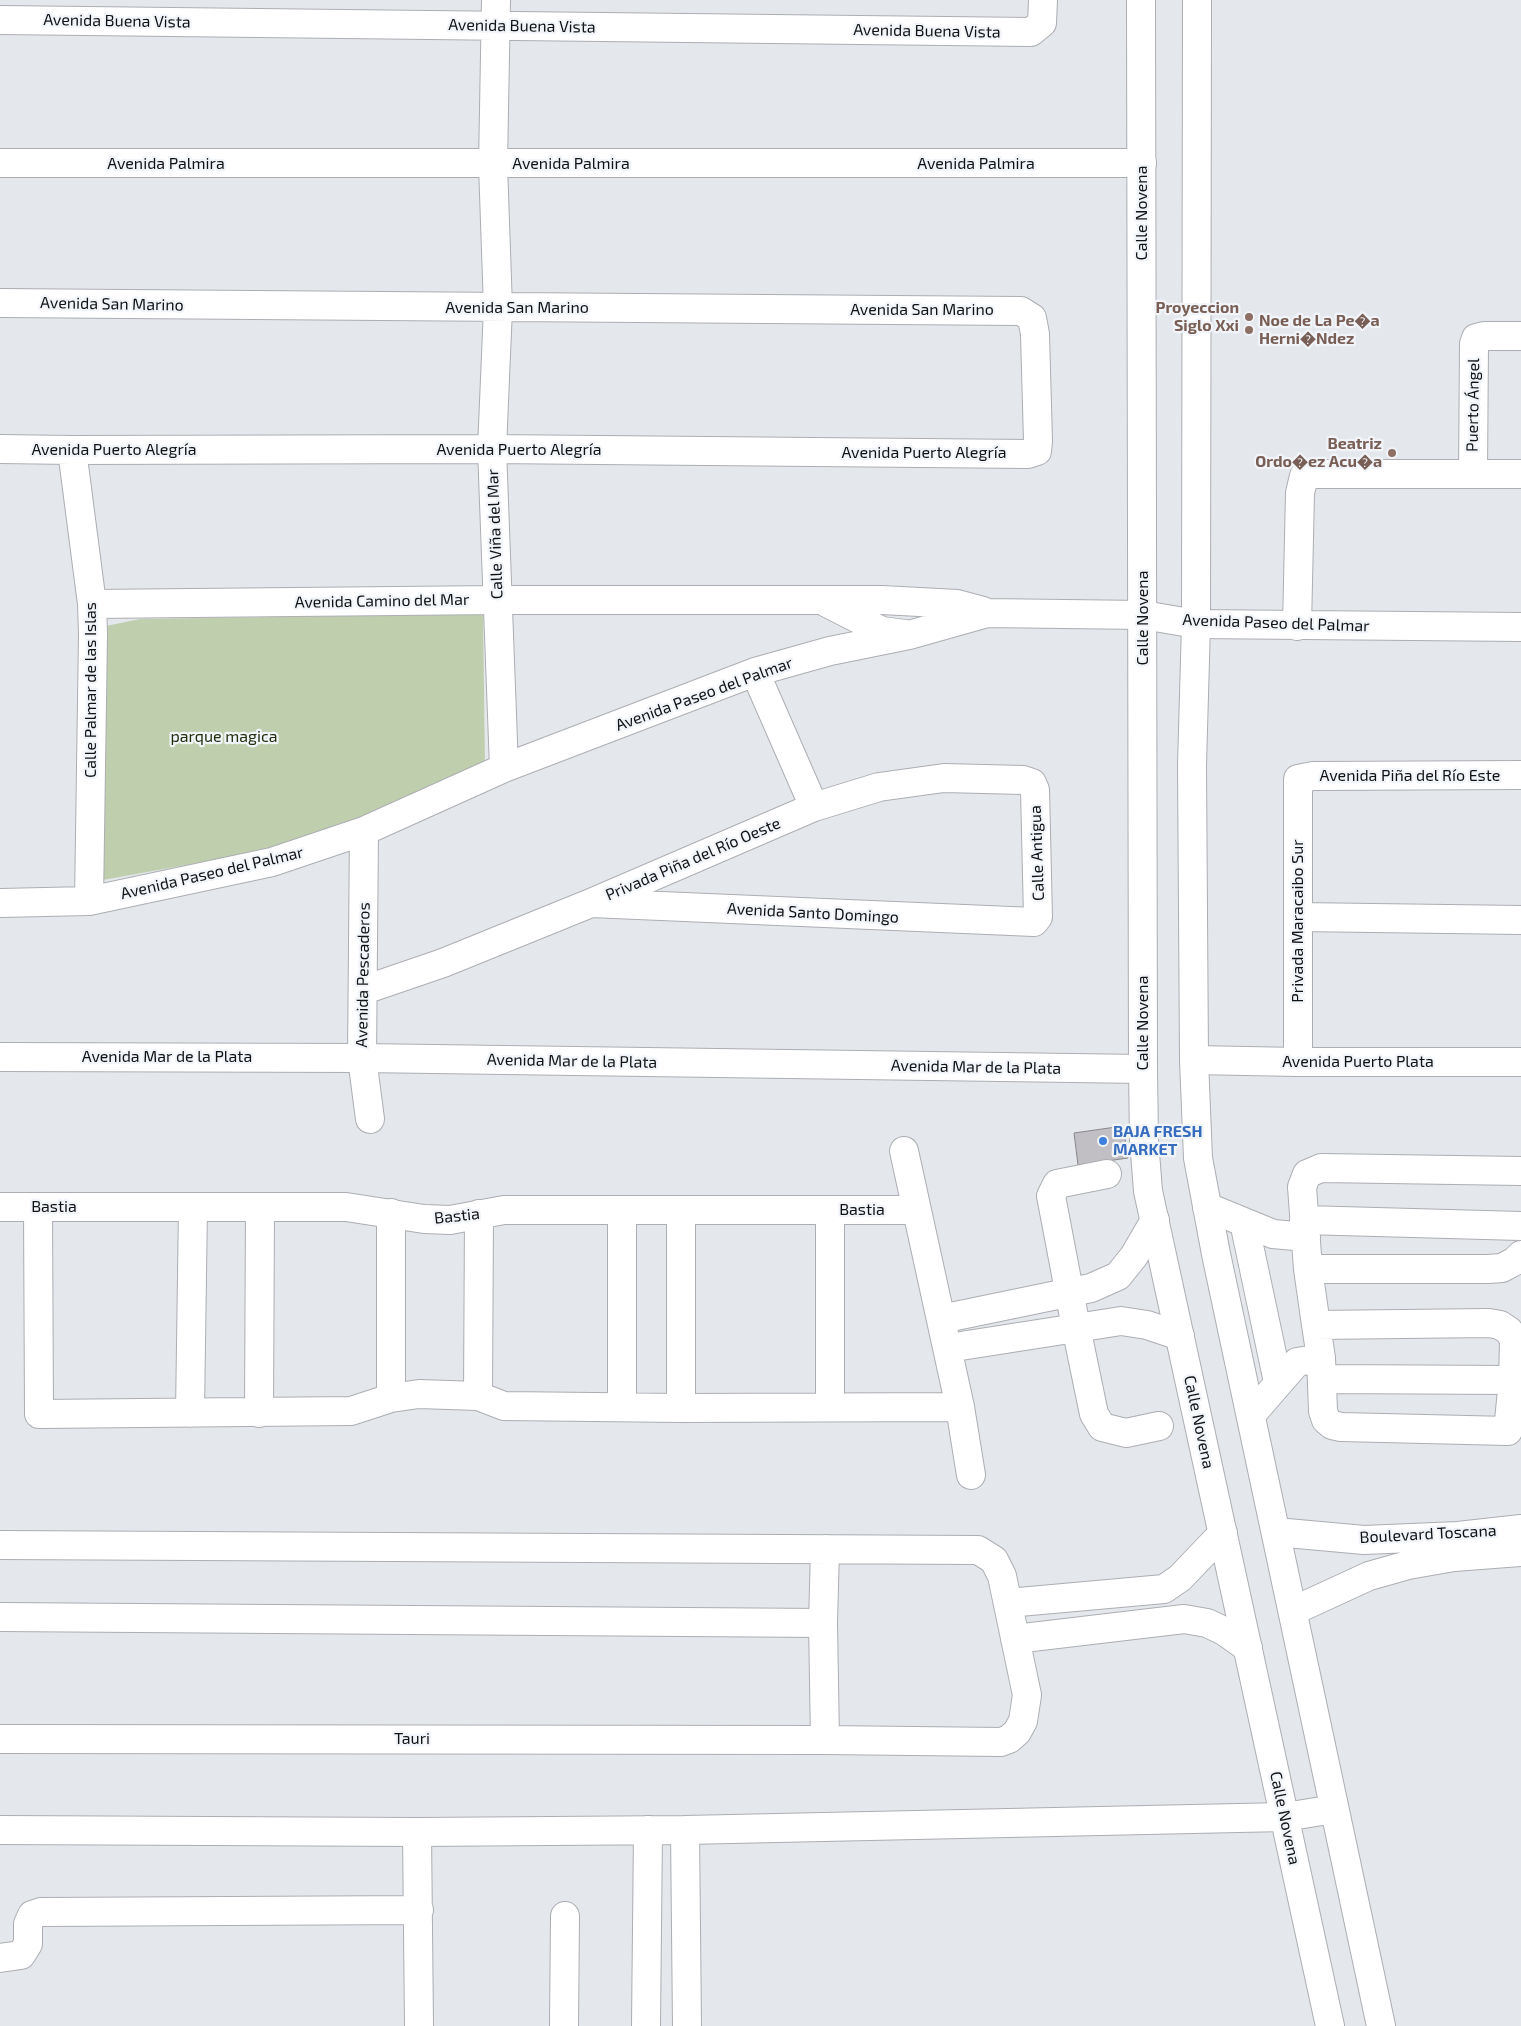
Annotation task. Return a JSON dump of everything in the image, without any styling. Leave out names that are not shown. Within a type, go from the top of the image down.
[{"type":"street","name":"Calle Novena","points":[[1141,0],[1143,1069],[1144,1140],[1148,1191],[1330,2026]]},
{"type":"street","points":[[1197,0],[1196,624],[1192,765],[1194,1060],[1198,1158],[1250,1415],[1381,2026]]},
{"type":"street","name":"Avenida Buena Vista","points":[[0,20],[496,13],[1031,32],[1042,12]]},
{"type":"street","name":"Calle Viña del Mar","points":[[496,13],[493,164],[498,308],[492,449],[504,768]]},
{"type":"street","name":"Avenida Palmira","points":[[0,163],[1142,163]]},
{"type":"street","name":"Avenida San Marino","points":[[0,303],[1021,311],[1032,318],[1035,334],[1037,451]]},
{"type":"street","name":"Puerto Ángel","points":[[1473,473],[1474,344],[1476,338],[1484,336],[1521,336]]},
{"type":"street","name":"Avenida Puerto Alegría","points":[[0,448],[72,450],[492,449],[1018,454],[1028,454],[1037,451]]},
{"type":"street","name":"Calle Palmar de las Islas","points":[[72,450],[92,604],[89,900]]},
{"type":"street","points":[[1297,626],[1300,493],[1304,476],[1316,474],[1521,474]]},
{"type":"street","name":"Avenida Camino del Mar","points":[[92,604],[497,600],[882,600],[957,604],[987,612]]},
{"type":"street","points":[[822,600],[836,612],[842,626],[840,640],[830,651]]},
{"type":"street","name":"Avenida Camino del Mar","points":[[822,600],[882,631],[910,635]]},
{"type":"street","name":"Avenida Paseo del Palmar","points":[[0,903],[89,900],[272,862],[364,832],[504,768],[755,672],[830,651],[910,635],[987,612],[1143,615],[1196,624],[1521,627]]},
{"type":"street","points":[[755,672],[814,807]]},
{"type":"street","name":"Avenida Piña del Río Este","points":[[1298,779],[1312,776],[1521,775]]},
{"type":"street","name":"Privada Piña del Río Oeste","points":[[364,990],[443,963],[591,903],[814,807],[879,788],[944,778],[1023,780],[1032,783]]},
{"type":"street","name":"Privada Maracaibo Sur","points":[[1298,779],[1298,1062]]},
{"type":"street","name":"Calle Antigua","points":[[1032,783],[1035,790],[1038,917],[1034,922]]},
{"type":"street","name":"Avenida Pescaderos","points":[[364,832],[362,1058],[370,1118]]},
{"type":"street","name":"Avenida Santo Domingo","points":[[591,903],[1034,922]]},
{"type":"street","points":[[1299,918],[1521,920]]},
{"type":"street","name":"Avenida Mar de la Plata","points":[[0,1057],[362,1058],[1143,1069]]},
{"type":"street","name":"Avenida Puerto Plata","points":[[1194,1060],[1521,1062]]},
{"type":"street","points":[[904,1151],[948,1348],[971,1475]]},
{"type":"street","points":[[1316,1325],[1489,1323],[1500,1325],[1509,1331],[1514,1340],[1514,1434],[1341,1427],[1332,1425],[1326,1420],[1323,1411],[1322,1369],[1308,1269],[1302,1187],[1307,1174],[1321,1168],[1521,1170]]},
{"type":"street","points":[[1107,1174],[1057,1184],[1051,1196],[1076,1327],[1094,1414],[1102,1427],[1126,1433],[1159,1426]]},
{"type":"street","name":"Bastia","points":[[0,1207],[346,1208],[450,1220],[504,1210],[916,1210]]},
{"type":"street","points":[[1207,1207],[1273,1234],[1305,1228],[1521,1226]]},
{"type":"street","points":[[38,1208],[39,1414],[351,1411],[391,1398],[419,1394],[478,1396],[504,1406],[622,1408],[960,1407]]},
{"type":"street","points":[[190,1413],[193,1208]]},
{"type":"street","points":[[259,1413],[260,1208]]},
{"type":"street","points":[[830,1210],[830,1407]]},
{"type":"street","points":[[622,1211],[622,1408]]},
{"type":"street","points":[[681,1211],[681,1408]]},
{"type":"street","points":[[391,1213],[391,1398]]},
{"type":"street","points":[[478,1396],[479,1214]]},
{"type":"street","points":[[941,1318],[1091,1288],[1118,1276],[1134,1256],[1155,1220]]},
{"type":"street","points":[[1244,1222],[1278,1382]]},
{"type":"street","points":[[1308,1269],[1488,1269],[1502,1268],[1515,1261],[1521,1255]]},
{"type":"street","points":[[948,1348],[1121,1320],[1147,1325],[1180,1336]]},
{"type":"street","points":[[1250,1415],[1297,1362],[1322,1369],[1513,1380]]},
{"type":"street","name":"Boulevard Toscana","points":[[1276,1532],[1364,1540],[1458,1536],[1521,1528]]},
{"type":"street","points":[[1008,1603],[1164,1589],[1180,1578],[1223,1533]]},
{"type":"street","points":[[1403,1539],[1408,1565]]},
{"type":"street","points":[[0,1544],[978,1550],[994,1560],[1002,1576],[1015,1639],[1184,1619],[1207,1622],[1224,1631],[1248,1648]]},
{"type":"street","points":[[824,1549],[824,1740]]},
{"type":"street","name":"Boulevard Toscana","points":[[1293,1611],[1368,1576],[1408,1565],[1454,1557],[1521,1552]]},
{"type":"street","points":[[1131,1593],[1136,1626]]},
{"type":"street","points":[[0,1617],[823,1623]]},
{"type":"street","name":"Tauri","points":[[0,1739],[1001,1742],[1009,1739],[1017,1732],[1023,1721],[1027,1695],[1015,1639]]},
{"type":"street","points":[[0,1830],[417,1832],[685,1830],[1285,1817],[1334,1809]]},
{"type":"street","points":[[646,2026],[648,1830]]},
{"type":"street","points":[[685,1830],[687,2026]]},
{"type":"street","points":[[417,1832],[419,2026]]},
{"type":"street","points":[[0,1958],[21,1954],[28,1944],[28,1924],[32,1915],[41,1912],[419,1910]]},
{"type":"street","points":[[564,1916],[564,2026]]},
{"type":"green space","name":"parque magica","points":[[483,614],[485,768],[285,847],[103,880],[106,626],[140,619]]},
{"type":"building","name":"BAJA FRESH MARKET","points":[[1123,1126],[1128,1158],[1078,1165],[1074,1133]]},
{"type":"place","name":"Proyeccion Siglo Xxi","points":[[1249,317]]},
{"type":"place","name":"Noe de La Pe�a Herni�Ndez","points":[[1249,330]]},
{"type":"place","name":"Beatriz Ordo�ez Acu�a","points":[[1392,453]]},
{"type":"place","name":"BAJA FRESH MARKET","points":[[1103,1141]]}]
